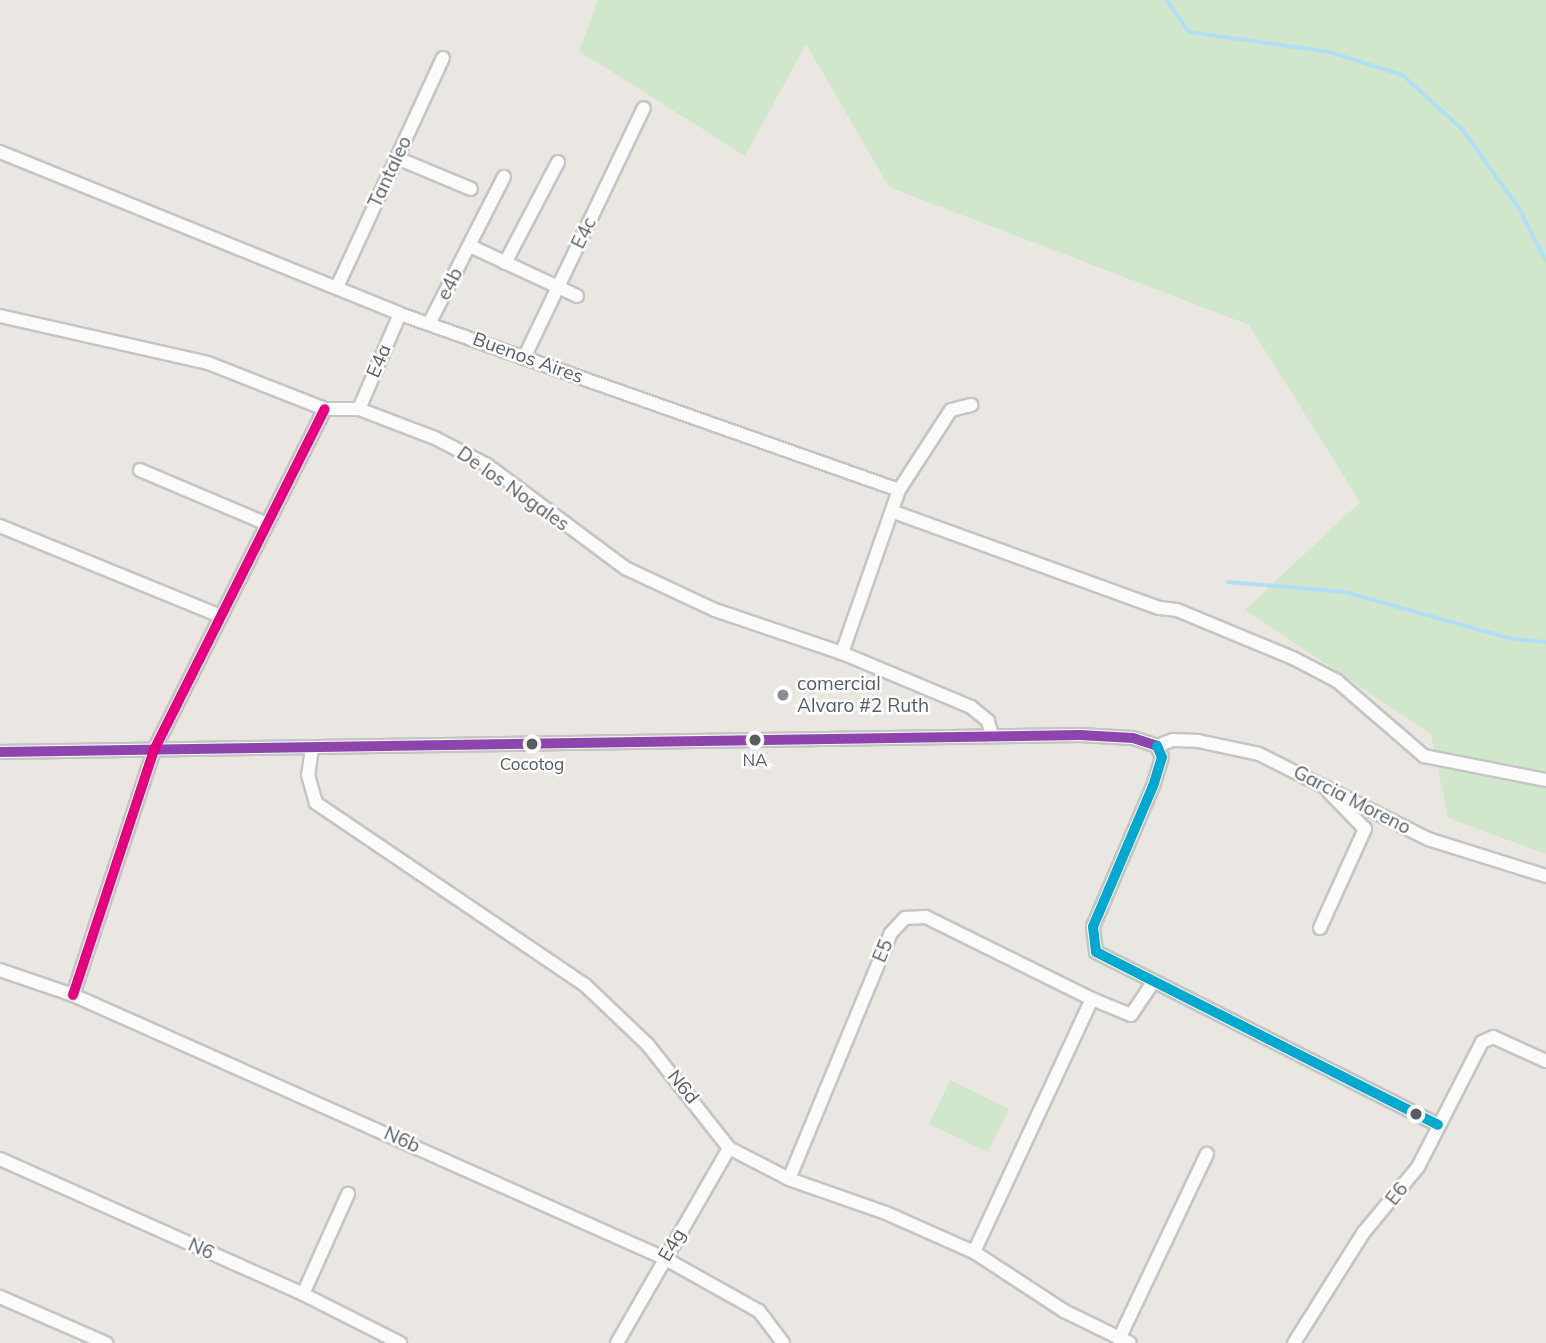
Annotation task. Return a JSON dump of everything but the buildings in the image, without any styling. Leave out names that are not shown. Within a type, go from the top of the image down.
[{"type":"street","name":"Tantaleo","points":[[338,285],[443,58]]},
{"type":"street","name":"E4c","points":[[524,358],[644,108]]},
{"type":"street","name":"Buenos Aires","points":[[0,152],[338,285],[400,314],[430,322],[524,358],[899,490]]},
{"type":"street","points":[[397,158],[471,189]]},
{"type":"street","points":[[505,263],[558,162]]},
{"type":"street","name":"e4b","points":[[430,322],[504,177]]},
{"type":"street","points":[[470,246],[577,296]]},
{"type":"street","name":"E4a","points":[[359,409],[400,314]]},
{"type":"street","name":"De los Nogales","points":[[0,316],[208,363],[325,409],[359,409],[435,438],[487,465],[625,568],[715,610],[842,653],[971,707],[988,721],[992,736]]},
{"type":"street","points":[[842,653],[894,512],[899,490],[951,411],[971,405]]},
{"type":"street","points":[[73,995],[154,750],[265,523],[325,409]]},
{"type":"street","points":[[140,470],[265,523]]},
{"type":"street","points":[[894,512],[1159,608],[1177,610],[1293,658],[1337,681],[1423,756],[1546,780]]},
{"type":"street","points":[[0,526],[221,616]]},
{"type":"street","name":"Garcia Moreno","points":[[0,752],[992,736],[1133,738],[1157,746],[1173,740],[1243,749],[1321,784],[1428,838],[1546,876]]},
{"type":"street","points":[[1157,746],[1161,752],[1160,768],[1091,937],[1096,952],[1438,1125]]},
{"type":"street","name":"N6d","points":[[312,748],[308,775],[316,803],[585,985],[648,1045],[729,1148],[789,1179],[886,1213],[974,1252],[1064,1311],[1124,1341]]},
{"type":"street","points":[[1320,928],[1365,829],[1321,784]]},
{"type":"street","name":"E5","points":[[789,1179],[891,933],[905,918],[926,918],[1092,999],[1131,1015],[1153,982]]},
{"type":"street","name":"N6b","points":[[0,970],[73,995],[664,1258],[759,1311],[783,1343]]},
{"type":"street","points":[[974,1252],[1092,999]]},
{"type":"street","name":"E6","points":[[1294,1343],[1364,1232],[1418,1167],[1474,1053],[1488,1038],[1546,1061]]},
{"type":"street","name":"E4g","points":[[617,1343],[729,1148]]},
{"type":"street","points":[[1124,1341],[1207,1154]]},
{"type":"street","name":"N6","points":[[0,1159],[303,1294],[400,1343]]},
{"type":"street","points":[[303,1294],[348,1194]]},
{"type":"street","points":[[0,1297],[106,1343]]},
{"type":"green space","points":[[598,0],[1546,0],[1546,854],[1448,818],[1431,734],[1245,610],[1360,502],[1249,325],[889,187],[806,44],[745,156],[579,51]]},
{"type":"green space","points":[[950,1080],[1009,1109],[988,1152],[929,1124]]},
{"type":"waterway","points":[[1167,0],[1189,32],[1330,52],[1403,75],[1463,130],[1519,208],[1546,261]]},
{"type":"waterway","points":[[1228,582],[1345,592],[1512,639],[1546,642]]},
{"type":"transit line","points":[[73,995],[154,750],[325,409]]},
{"type":"transit line","points":[[0,752],[1080,735],[1133,738],[1157,746]]},
{"type":"transit line","points":[[1157,746],[1162,757],[1153,786],[1093,927],[1096,952],[1438,1125]]},
{"type":"place","name":"comercial Alvaro #2 Ruth","points":[[783,695]]},
{"type":"place","name":"NA","points":[[755,740]]},
{"type":"place","name":"Cocotog","points":[[532,744]]}]
